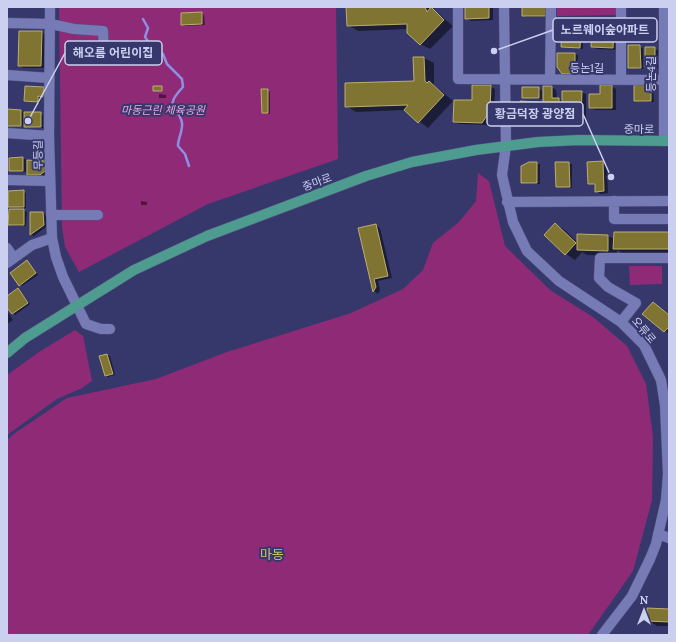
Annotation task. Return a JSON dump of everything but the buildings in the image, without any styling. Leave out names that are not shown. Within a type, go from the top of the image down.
[{"type":"main road","name":"중마로","points":[[7,353],[25,338],[134,270],[207,236],[324,192],[412,162],[506,145],[538,142],[579,140],[666,141]]},
{"type":"street","name":"무등길","points":[[50,7],[49,136],[52,238],[56,257],[76,305],[86,324],[101,329],[110,329]]},
{"type":"street","name":"등논1길","points":[[458,7],[458,79],[666,80]]},
{"type":"street","name":"오류로","points":[[504,7],[506,145],[502,175],[507,202],[513,222],[527,251],[559,281],[621,322],[644,346],[661,380],[665,405],[668,500],[650,559],[632,596],[602,635]]},
{"type":"street","points":[[550,80],[551,7]]},
{"type":"street","points":[[621,80],[622,7]]},
{"type":"street","name":"등논4길","points":[[664,7],[666,141]]},
{"type":"street","points":[[7,23],[51,24],[74,29],[103,31],[104,53]]},
{"type":"street","points":[[7,75],[49,78]]},
{"type":"street","points":[[7,133],[49,136]]},
{"type":"street","points":[[7,180],[50,181]]},
{"type":"street","points":[[614,201],[614,219],[669,219]]},
{"type":"street","points":[[507,202],[669,201]]},
{"type":"street","points":[[51,215],[98,216]]},
{"type":"street","points":[[7,248],[10,260],[32,246],[52,238]]},
{"type":"street","points":[[621,322],[636,303],[608,287],[599,278],[600,258],[669,258]]},
{"type":"street","points":[[658,534],[669,538]]},
{"type":"green space","name":"마동근린 체육공원","points":[[59,7],[336,7],[338,159],[208,204],[79,272],[65,247],[62,227]]},
{"type":"green space","points":[[557,7],[616,7],[616,15],[557,16]]},
{"type":"green space","points":[[478,173],[489,181],[505,246],[550,290],[593,317],[627,346],[646,384],[653,437],[652,500],[633,571],[588,635],[7,635],[7,440],[67,398],[156,379],[227,352],[351,313],[403,289],[423,270],[433,243],[459,222],[476,201]]},
{"type":"green space","points":[[629,266],[662,266],[662,284],[630,285]]},
{"type":"green space","points":[[75,330],[83,336],[92,381],[82,388],[57,399],[7,435],[7,375],[39,352]]},
{"type":"waterway","points":[[143,19],[148,28],[145,37],[153,48],[163,54],[167,64],[182,79],[183,87],[177,94],[173,103],[182,123],[178,146],[185,154],[189,166]]},
{"type":"place","name":"노르웨이숲아파트","points":[[494,51]]},
{"type":"place","name":"해오름 어린이집","points":[[28,121]]},
{"type":"place","name":"황금덕장 광양점","points":[[611,177]]},
{"type":"district","name":"마동","points":[[272,554]]}]
